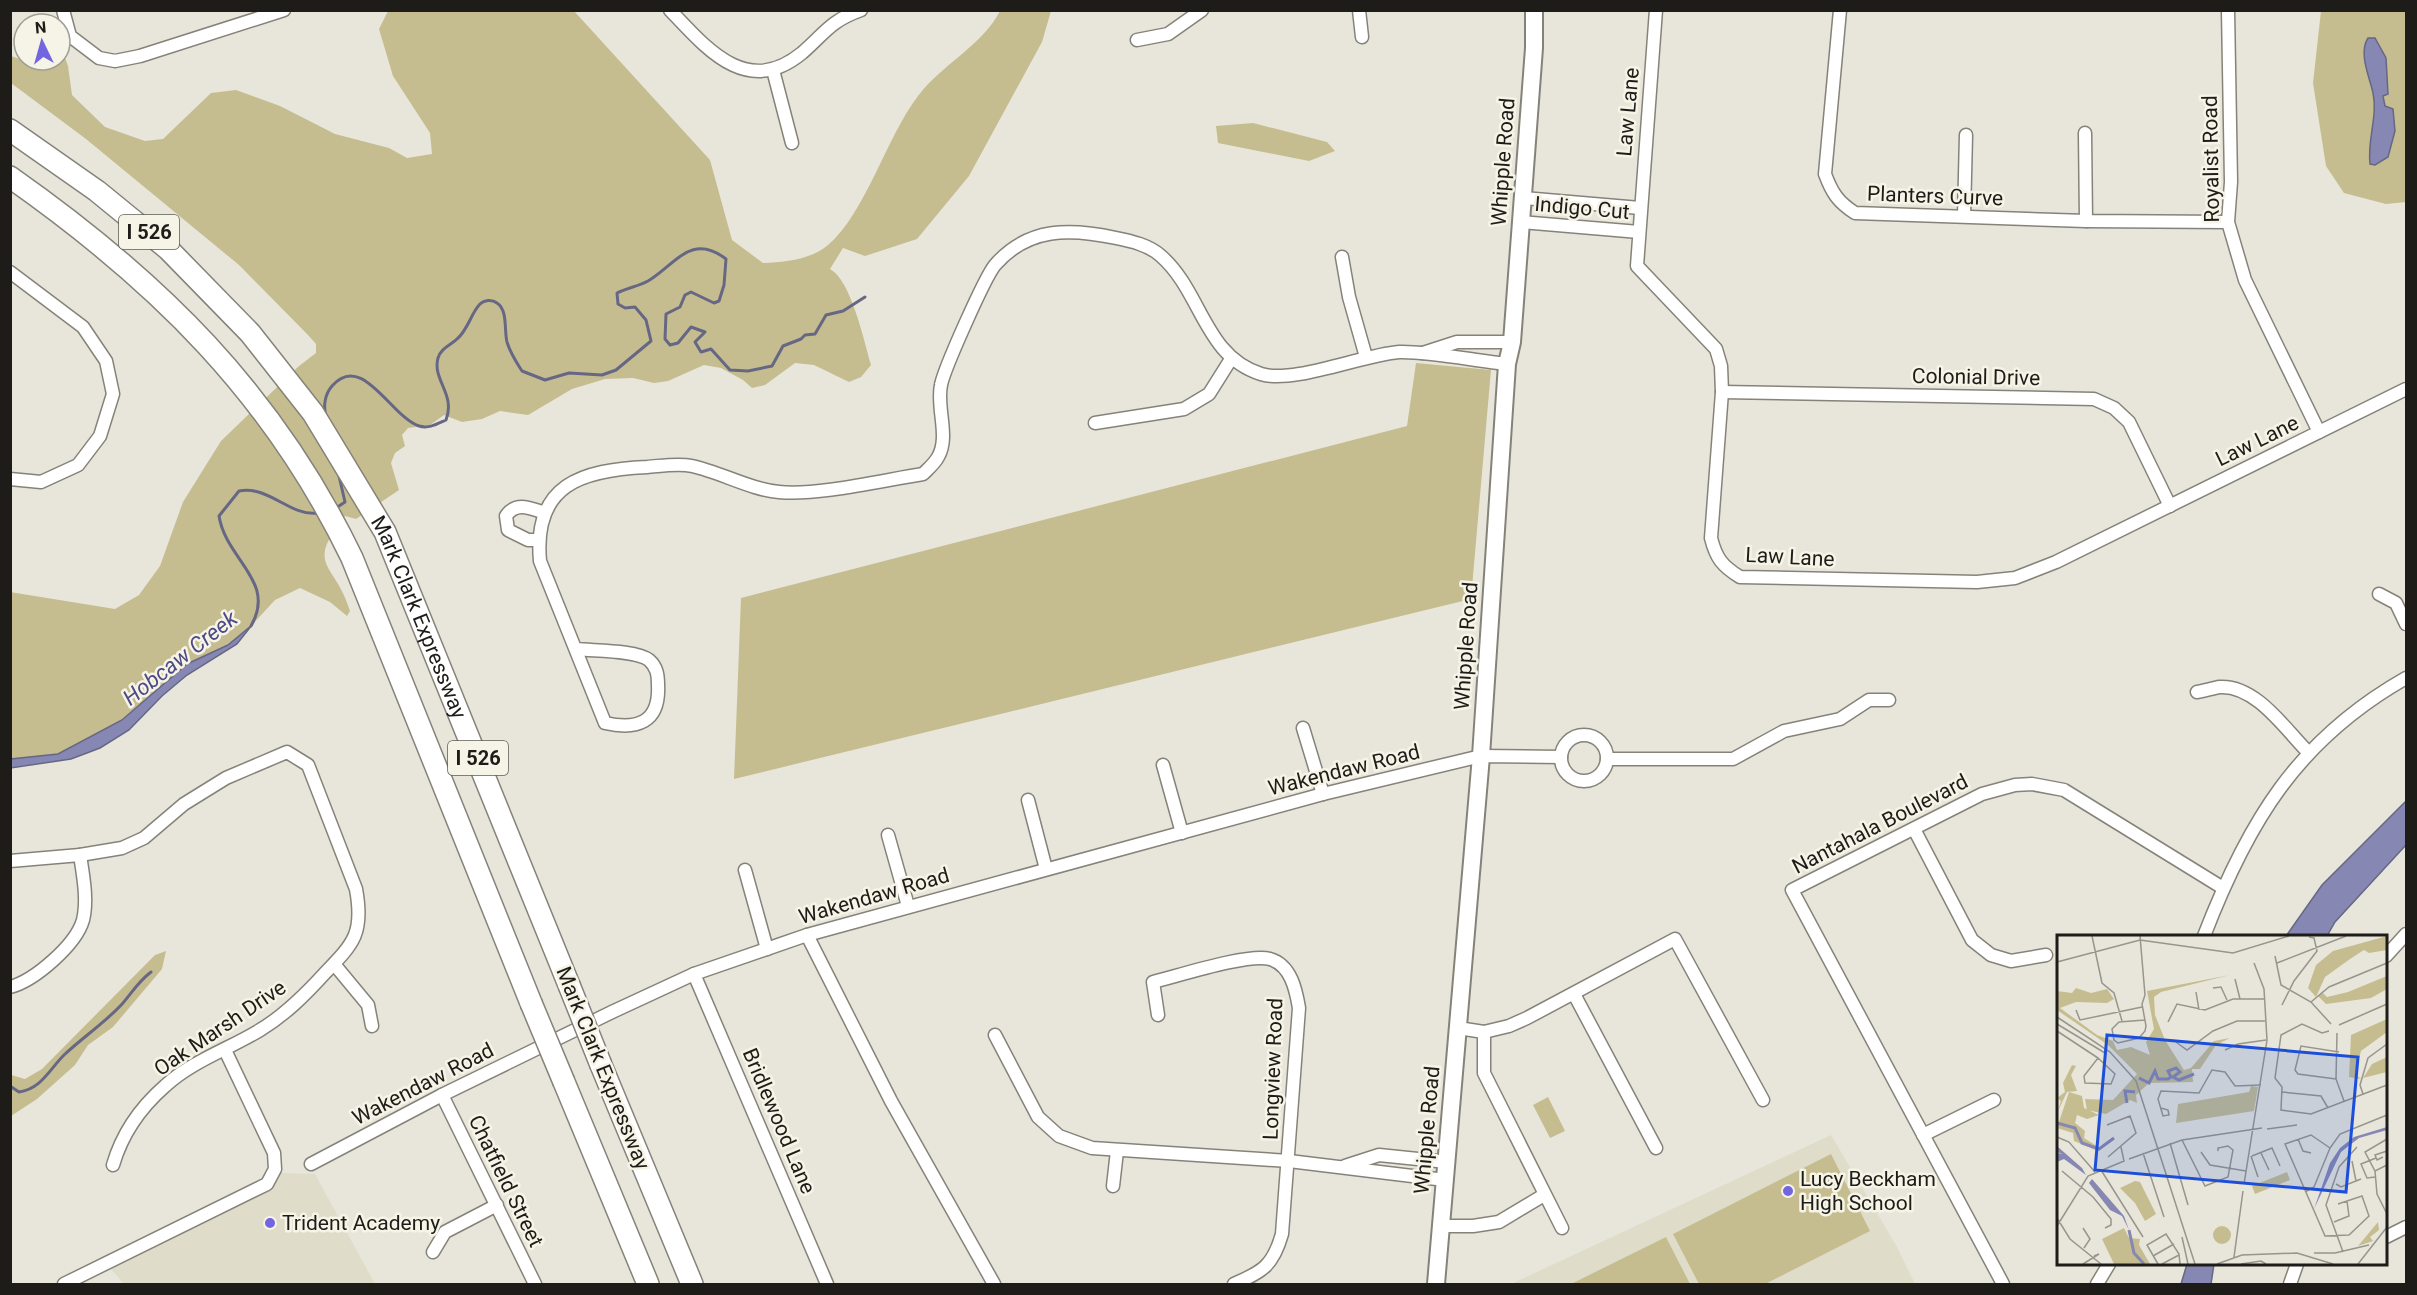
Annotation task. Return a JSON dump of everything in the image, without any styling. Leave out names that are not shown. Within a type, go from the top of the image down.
[{"type":"highway","name":"Mark Clark Expressway","points":[[10,130],[137,221],[199,279],[270,355],[313,413],[385,532],[692,1284]]},
{"type":"highway","name":"Mark Clark Expressway","points":[[11,177],[95,239],[138,274],[177,312],[238,379],[289,449],[335,523],[352,558],[531,1003],[648,1284]]},
{"type":"main road","name":"Whipple Road","points":[[1436,1284],[1481,756],[1507,364],[1512,342],[1523,198],[1534,10]]},
{"type":"street","points":[[63,10],[70,36],[99,58],[115,61],[140,56],[284,10]]},
{"type":"street","points":[[670,10],[708,51],[736,68],[753,71],[773,70],[800,54],[840,18],[861,10]]},
{"type":"street","points":[[1137,40],[1168,34],[1202,10]]},
{"type":"street","points":[[1359,10],[1362,37]]},
{"type":"street","name":"Law Lane","points":[[1656,10],[1637,266],[1716,349],[1721,366],[1722,392],[1711,538],[1715,556],[1725,568],[1740,578],[1977,582],[2015,578],[2056,562],[2406,389]]},
{"type":"street","name":"Planters Curve","points":[[1840,10],[1825,174],[1832,194],[1842,205],[1855,213],[2086,221],[2228,222]]},
{"type":"street","name":"Royalist Road","points":[[2228,10],[2231,182],[2228,222],[2245,280],[2319,432]]},
{"type":"street","points":[[773,70],[792,143]]},
{"type":"street","points":[[2085,133],[2086,221]]},
{"type":"street","points":[[1964,216],[1966,135]]},
{"type":"street","name":"Indigo Cut","points":[[1523,198],[1640,208]]},
{"type":"street","name":"Indigo Cut","points":[[1521,222],[1639,232]]},
{"type":"street","points":[[577,649],[634,654],[648,659],[656,668],[659,696],[656,711],[641,724],[624,727],[604,723],[577,649],[540,561],[538,540],[545,513],[566,487],[586,474],[608,468],[690,465],[778,492],[808,491],[923,474],[939,456],[942,436],[940,386],[993,267],[1010,251],[1033,238],[1055,232],[1079,230],[1137,242],[1160,254],[1176,272],[1214,339],[1231,359],[1262,375],[1294,374],[1366,357],[1400,352],[1507,364]]},
{"type":"street","points":[[1342,257],[1349,297],[1366,357]]},
{"type":"street","points":[[10,272],[83,327],[106,361],[113,394],[100,436],[78,465],[41,482],[10,479]]},
{"type":"street","points":[[1422,354],[1457,342],[1512,342]]},
{"type":"street","points":[[1095,423],[1184,409],[1209,394],[1231,359]]},
{"type":"street","name":"Colonial Drive","points":[[1722,392],[2094,399],[2114,408],[2129,422],[2170,506]]},
{"type":"street","points":[[538,540],[528,540],[508,530],[506,516],[510,510],[517,507],[545,513]]},
{"type":"street","points":[[2379,594],[2396,603],[2406,624]]},
{"type":"street","points":[[2204,935],[2223,888],[2247,838],[2308,752],[2344,720],[2406,678]]},
{"type":"street","points":[[2197,692],[2221,687],[2241,690],[2256,700],[2308,752]]},
{"type":"street","points":[[1607,759],[1732,759],[1784,731],[1840,719],[1869,700],[1889,700]]},
{"type":"street","points":[[1303,728],[1323,794]]},
{"type":"street","points":[[1585,735],[1603,746],[1607,759],[1601,774],[1587,781],[1571,778],[1566,772],[1561,757],[1566,744],[1571,739],[1585,735]]},
{"type":"street","name":"Oak Marsh Drive","points":[[10,861],[80,855],[122,848],[144,838],[184,804],[226,778],[287,752],[308,765],[356,889],[359,906],[358,928],[348,951],[293,1007],[261,1030],[182,1072],[150,1101],[120,1140],[113,1165]]},
{"type":"street","name":"Wakendaw Road","points":[[311,1164],[442,1095],[694,974],[807,935],[1323,794],[1481,756],[1561,757]]},
{"type":"street","points":[[1163,765],[1182,833]]},
{"type":"street","name":"Nantahala Boulevard","points":[[2003,1284],[1792,890],[1998,787],[2048,786],[2064,790],[2223,888]]},
{"type":"street","points":[[1028,800],[1046,869]]},
{"type":"street","points":[[1914,829],[1972,940],[1991,955],[2011,961],[2046,955]]},
{"type":"street","points":[[888,835],[908,906]]},
{"type":"street","points":[[10,987],[26,983],[75,937],[83,920],[80,855]]},
{"type":"street","points":[[745,870],[767,949]]},
{"type":"street","points":[[2387,954],[2406,934]]},
{"type":"street","points":[[807,935],[891,1101],[994,1284]]},
{"type":"street","points":[[1458,1028],[1484,1032],[1509,1026],[1574,994],[1675,939],[1763,1100]]},
{"type":"street","name":"Longview Road","points":[[1158,1015],[1153,982],[1250,958],[1271,959],[1287,971],[1296,988],[1299,1008],[1282,1234],[1278,1250],[1260,1273],[1234,1284]]},
{"type":"street","points":[[334,964],[368,1005],[372,1026]]},
{"type":"street","name":"Bridlewood Lane","points":[[694,974],[827,1284]]},
{"type":"street","points":[[1574,994],[1656,1148]]},
{"type":"street","points":[[1484,1032],[1484,1073],[1562,1228]]},
{"type":"street","points":[[995,1035],[1038,1117],[1059,1136],[1092,1148],[1289,1161],[1445,1180]]},
{"type":"street","points":[[64,1284],[267,1184],[275,1169],[274,1153],[225,1050]]},
{"type":"street","name":"Chatfield Street","points":[[442,1095],[535,1284]]},
{"type":"street","points":[[1923,1135],[1994,1100]]},
{"type":"street","points":[[1113,1186],[1117,1151]]},
{"type":"street","points":[[1341,1168],[1379,1155],[1447,1162]]},
{"type":"street","points":[[1441,1226],[1473,1226],[1498,1222],[1544,1195]]},
{"type":"street","points":[[434,1252],[445,1232],[497,1205]]},
{"type":"street","points":[[2387,1236],[2406,1227]]},
{"type":"street","points":[[2097,1284],[2108,1265]]},
{"type":"street","points":[[2290,1284],[2296,1265]]},
{"type":"shaded area","points":[[388,11],[574,11],[710,160],[732,240],[763,263],[805,257],[828,245],[841,231],[865,195],[896,132],[918,96],[938,74],[983,35],[1000,11],[1051,11],[1042,42],[969,176],[917,239],[865,256],[843,248],[830,269],[838,275],[850,298],[871,365],[861,377],[849,382],[814,365],[795,363],[765,385],[752,388],[743,380],[721,368],[704,365],[668,381],[654,383],[633,378],[605,379],[572,389],[528,415],[500,411],[482,419],[462,422],[444,415],[430,425],[408,428],[402,435],[405,446],[395,453],[391,463],[399,490],[356,519],[345,516],[326,546],[326,564],[344,595],[350,611],[347,616],[330,602],[300,588],[275,600],[252,625],[228,645],[187,664],[122,720],[58,754],[11,759],[10,592],[115,609],[139,595],[160,566],[183,502],[221,441],[299,366],[316,353],[316,344],[239,265],[86,139],[11,83],[11,56],[12,72],[69,72],[72,95],[105,127],[145,141],[163,139],[211,93],[236,90],[280,106],[335,134],[389,148],[407,158],[432,154],[430,133],[393,76],[379,29]]},
{"type":"shaded area","points":[[2321,11],[2406,11],[2406,202],[2386,204],[2344,193],[2326,166],[2313,83]]},
{"type":"shaded area","points":[[1253,123],[1327,142],[1335,151],[1309,161],[1218,143],[1216,126]]},
{"type":"shaded area","points":[[1416,363],[1491,370],[1471,599],[734,779],[741,598],[1407,426]]},
{"type":"shaded area","points":[[166,951],[162,969],[113,1027],[88,1045],[75,1065],[37,1099],[11,1116],[11,1075],[25,1079],[42,1069],[155,955]]},
{"type":"shaded area","points":[[1548,1097],[1565,1131],[1550,1138],[1533,1105]]},
{"type":"shaded area","name":"Lucy Beckham High School","points":[[1831,1135],[1897,1247],[1915,1284],[1511,1284]]},
{"type":"shaded area","points":[[1831,1154],[1870,1231],[1765,1284],[1699,1284],[1673,1234]]},
{"type":"shaded area","name":"Trident Academy","points":[[281,1173],[315,1174],[375,1284],[124,1284],[111,1269],[272,1185]]},
{"type":"shaded area","points":[[1666,1237],[1690,1284],[1571,1284]]},
{"type":"water","points":[[2368,38],[2375,38],[2386,58],[2388,94],[2383,96],[2385,106],[2393,109],[2395,131],[2388,157],[2375,165],[2370,164],[2369,155],[2374,102],[2364,58]]},
{"type":"water","points":[[252,625],[237,644],[187,675],[162,696],[129,730],[100,748],[71,759],[11,768],[11,759],[58,754],[122,720],[187,664],[228,645]]},
{"type":"water","points":[[2406,801],[2406,845],[2335,922],[2328,935],[2287,935],[2322,885]]},
{"type":"water","points":[[2187,1265],[2214,1265],[2211,1284],[2181,1284]]},
{"type":"waterway","name":"Hobcaw Creek","points":[[326,416],[325,400],[332,386],[343,377],[354,376],[376,389],[408,420],[419,426],[430,426],[446,420],[448,402],[438,373],[439,355],[461,335],[480,304],[488,300],[497,303],[503,310],[507,342],[522,371],[545,380],[569,373],[602,375],[616,370],[651,341],[646,320],[635,307],[625,308],[618,304],[617,293],[648,281],[675,260],[693,250],[703,249],[726,259],[724,285],[719,301],[714,303],[691,292],[685,295],[680,307],[666,314],[665,339],[670,345],[678,343],[691,327],[705,332],[695,342],[701,352],[711,349],[730,370],[748,371],[772,366],[783,346],[805,335],[815,334],[826,315],[843,311],[865,297]]},
{"type":"waterway","name":"Hobcaw Creek","points":[[336,508],[345,502],[339,476]]},
{"type":"waterway","name":"Hobcaw Creek","points":[[251,626],[257,610],[258,596],[254,583],[223,532],[219,516],[239,491],[250,490],[270,496],[298,510],[318,513]]},
{"type":"waterway","points":[[10,1086],[19,1092],[39,1083],[64,1055],[116,1010],[151,972]]},
{"type":"place","name":"Lucy Beckham High School","points":[[1788,1191]]},
{"type":"place","name":"Trident Academy","points":[[270,1223]]}]
